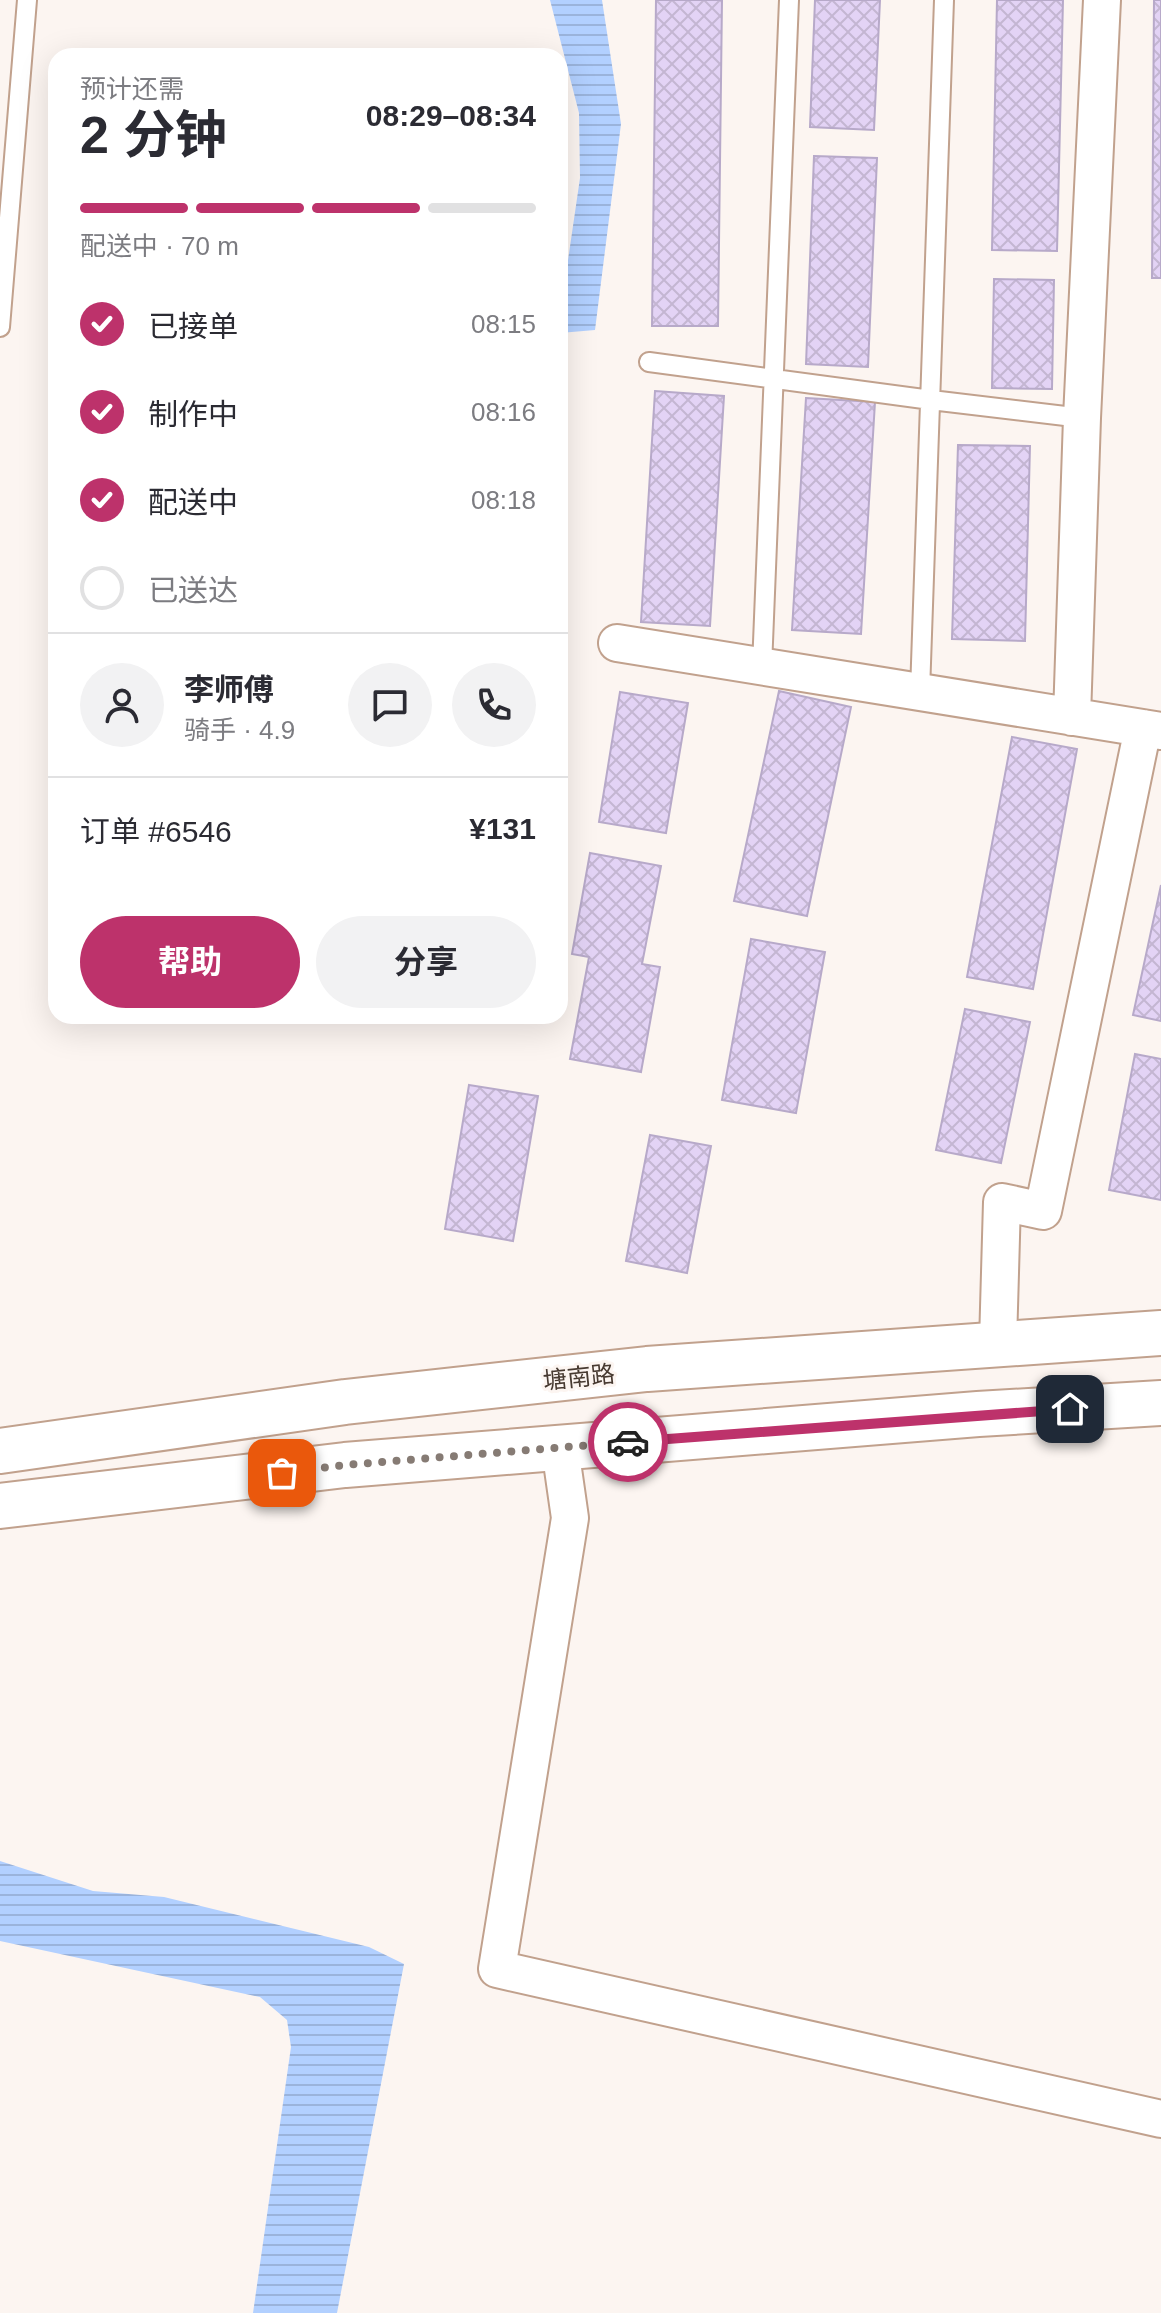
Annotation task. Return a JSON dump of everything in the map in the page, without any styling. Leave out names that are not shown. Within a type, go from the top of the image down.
[{"type":"main road","name":"塘南路","points":[[0,1451],[345,1402],[647,1369],[1161,1333]]},
{"type":"main road","points":[[0,1506],[345,1465],[978,1414],[1161,1403]]},
{"type":"street","points":[[1072,717],[1082,418],[1102,0]]},
{"type":"street","points":[[617,643],[1152,730],[1043,1211],[1002,1202],[998,1343]]},
{"type":"street","points":[[560,1448],[570,1518],[497,1969],[1161,2119]]},
{"type":"lane","points":[[0,327],[27,0]]},
{"type":"lane","points":[[762,667],[789,0]]},
{"type":"lane","points":[[920,692],[944,0]]},
{"type":"lane","points":[[649,362],[1082,418]]},
{"type":"water","points":[[550,0],[602,0],[621,124],[595,330],[568,332],[568,260],[580,178],[579,113],[568,70],[568,48],[562,48]]},
{"type":"water","points":[[0,1861],[93,1891],[164,1897],[369,1947],[404,1964],[337,2313],[253,2313],[291,2047],[287,2020],[260,1997],[0,1941]]},
{"type":"building","points":[[656,0],[722,0],[718,326],[652,326]]},
{"type":"building","points":[[815,0],[880,0],[874,130],[810,127]]},
{"type":"building","points":[[997,0],[1063,0],[1057,251],[992,250]]},
{"type":"building","points":[[1154,0],[1161,0],[1161,278],[1152,278]]},
{"type":"building","points":[[814,156],[877,158],[868,367],[806,364]]},
{"type":"building","points":[[994,279],[1054,280],[1052,389],[992,388]]},
{"type":"building","points":[[655,391],[724,396],[710,626],[641,622]]},
{"type":"building","points":[[806,398],[875,402],[861,634],[792,630]]},
{"type":"building","points":[[958,445],[1030,446],[1025,641],[952,639]]},
{"type":"building","points":[[779,691],[851,707],[807,916],[734,901]]},
{"type":"building","points":[[620,692],[688,703],[666,833],[599,822]]},
{"type":"building","points":[[1012,737],[1077,749],[1033,989],[967,977]]},
{"type":"building","points":[[590,853],[661,866],[642,964],[660,967],[641,1072],[570,1059],[589,957],[572,954]]},
{"type":"building","points":[[1161,885],[1161,1021],[1133,1015]]},
{"type":"building","points":[[751,939],[825,952],[796,1113],[722,1100]]},
{"type":"building","points":[[965,1009],[1030,1022],[1001,1163],[936,1150]]},
{"type":"building","points":[[1135,1054],[1161,1059],[1161,1200],[1109,1190]]},
{"type":"building","points":[[469,1085],[538,1096],[513,1241],[445,1229]]},
{"type":"building","points":[[650,1135],[711,1146],[687,1273],[626,1261]]},
{"type":"way so far","points":[[282,1473],[628,1442]]},
{"type":"route","points":[[628,1442],[1070,1409]]}]
